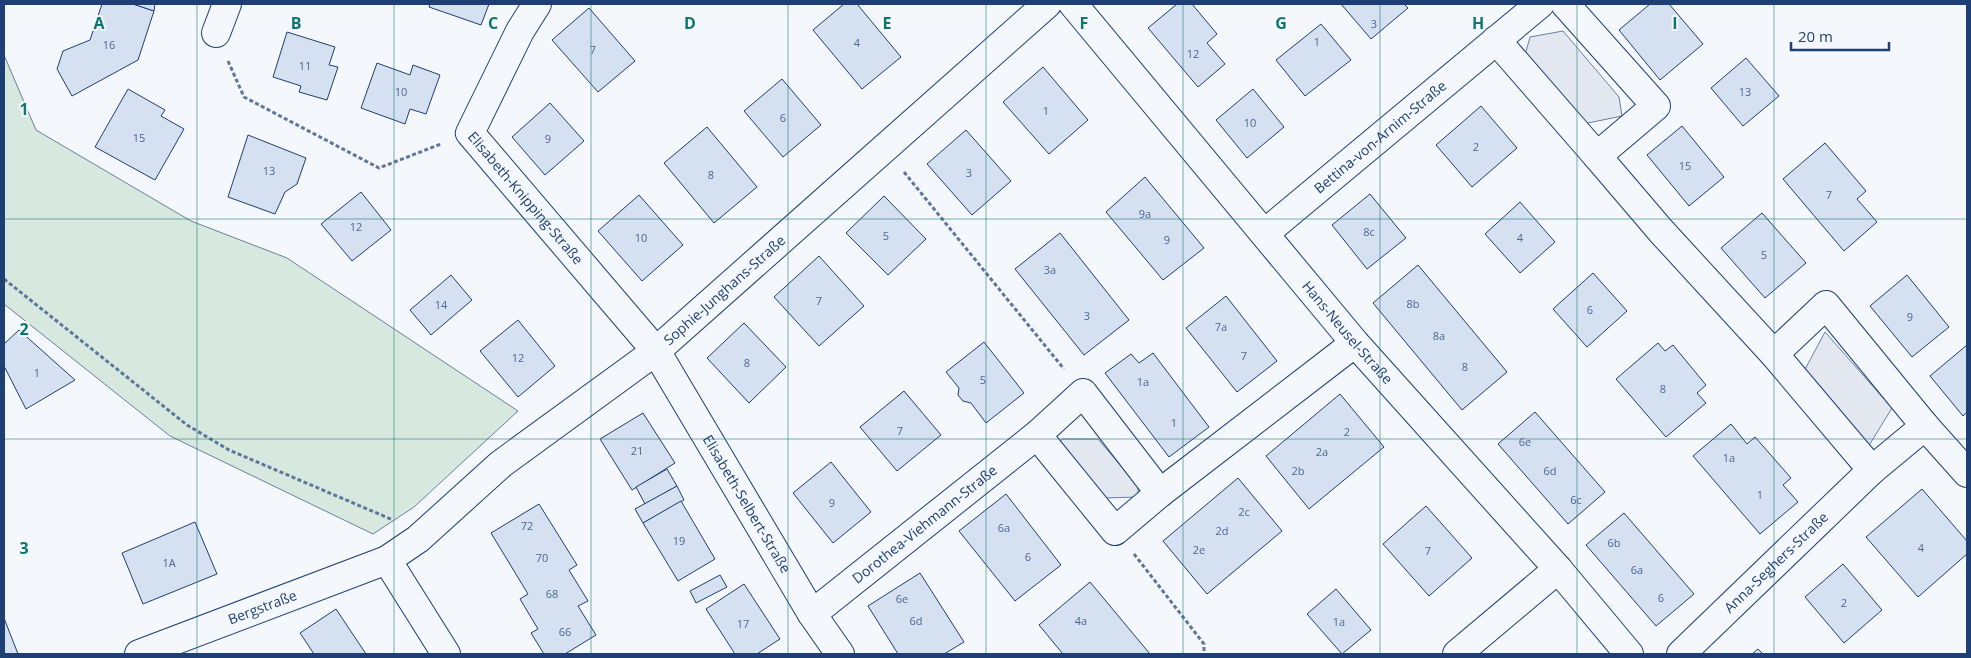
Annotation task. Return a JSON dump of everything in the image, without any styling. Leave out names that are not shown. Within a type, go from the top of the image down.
[{"type":"street","points":[[216,32],[227,4]]},
{"type":"street","name":"Elisabeth-Knipping-Straße","points":[[537,4],[520,31],[470,133],[656,351]]},
{"type":"street","name":"Sophie-Junghans-Straße","points":[[387,560],[418,539],[501,464],[656,351],[1047,4]]},
{"type":"street","name":"Hans-Neusel-Straße","points":[[1073,4],[1356,343],[1558,569],[1629,654]]},
{"type":"street","name":"Bettina-von-Arnim-Straße","points":[[1265,233],[1540,4]]},
{"type":"street","points":[[1565,4],[1656,106],[1597,156]]},
{"type":"street","points":[[1496,40],[1661,231],[1774,354],[1872,470]]},
{"type":"street","points":[[1774,354],[1826,305],[1967,474]]},
{"type":"street","points":[[1037,434],[1115,531],[1160,493],[1356,343]]},
{"type":"street","name":"Elisabeth-Selbert-Straße","points":[[656,351],[812,614],[840,654]]},
{"type":"street","points":[[1083,393],[1160,493]]},
{"type":"street","name":"Dorothea-Viehmann-Straße","points":[[812,614],[1037,434],[1083,393]]},
{"type":"street","name":"Anna-Seghers-Straße","points":[[1681,654],[1872,470],[1925,426]]},
{"type":"street","points":[[387,560],[446,654]]},
{"type":"street","name":"Bergstraße","points":[[139,654],[387,560]]},
{"type":"street","points":[[1457,654],[1558,569]]},
{"type":"path","points":[[216,32],[244,97],[379,168],[470,133]]},
{"type":"path","points":[[884,148],[1083,393]]},
{"type":"path","points":[[4,279],[187,425],[229,450],[390,518],[418,539]]},
{"type":"path","points":[[1115,531],[1204,644],[1204,654]]},
{"type":"shaded area","points":[[1563,31],[1619,97],[1622,116],[1583,124],[1525,55],[1530,37]]},
{"type":"shaded area","points":[[4,55],[36,130],[191,221],[287,258],[518,411],[414,507],[373,534],[170,436],[4,304]]},
{"type":"shaded area","points":[[1825,332],[1892,408],[1865,452],[1802,375]]},
{"type":"shaded area","points":[[1062,439],[1098,439],[1138,486],[1138,497],[1103,498],[1058,445]]},
{"type":"building","points":[[102,4],[133,4],[154,11],[138,60],[72,96],[57,69],[63,51],[90,40]]},
{"type":"building","points":[[133,4],[155,4],[154,11]]},
{"type":"building","points":[[430,4],[489,4],[481,25],[429,7]]},
{"type":"building","points":[[844,4],[857,4],[901,57],[862,89],[813,30]]},
{"type":"building","points":[[1177,4],[1192,4],[1217,34],[1207,43],[1225,64],[1198,87],[1148,28]]},
{"type":"building","points":[[1341,4],[1404,4],[1408,8],[1371,39]]},
{"type":"building","points":[[1650,4],[1669,4],[1703,44],[1660,80],[1619,30]]},
{"type":"building","points":[[589,8],[635,61],[598,92],[552,40]]},
{"type":"building","points":[[1321,24],[1351,60],[1305,96],[1276,60]]},
{"type":"building","points":[[287,32],[335,47],[329,65],[338,67],[327,100],[299,92],[301,86],[273,77]]},
{"type":"building","points":[[1746,58],[1779,96],[1743,126],[1711,88]]},
{"type":"building","points":[[377,63],[410,75],[413,65],[440,75],[426,114],[410,109],[405,124],[361,108]]},
{"type":"building","points":[[1043,67],[1088,120],[1049,154],[1003,102]]},
{"type":"building","points":[[782,79],[821,125],[783,157],[744,111]]},
{"type":"building","points":[[128,89],[165,110],[161,116],[184,129],[155,180],[95,147]]},
{"type":"building","points":[[1253,89],[1284,127],[1247,158],[1216,120]]},
{"type":"building","points":[[550,103],[584,141],[545,175],[512,137]]},
{"type":"building","points":[[1481,106],[1517,148],[1472,187],[1436,145]]},
{"type":"building","points":[[1682,126],[1724,177],[1689,206],[1647,155]]},
{"type":"building","points":[[707,127],[757,187],[714,223],[664,163]]},
{"type":"building","points":[[966,130],[1011,181],[972,215],[927,164]]},
{"type":"building","points":[[248,135],[306,158],[297,184],[285,192],[275,214],[228,197]]},
{"type":"building","points":[[1825,143],[1866,191],[1857,199],[1877,222],[1844,251],[1783,179]]},
{"type":"building","points":[[1145,177],[1204,248],[1163,280],[1106,212]]},
{"type":"building","points":[[361,192],[391,230],[352,261],[321,224]]},
{"type":"building","points":[[1370,194],[1406,238],[1367,269],[1332,225]]},
{"type":"building","points":[[639,195],[683,245],[642,281],[598,231]]},
{"type":"building","points":[[884,196],[926,239],[888,275],[846,233]]},
{"type":"building","points":[[1520,202],[1555,242],[1520,273],[1485,234]]},
{"type":"building","points":[[1762,213],[1806,263],[1765,298],[1721,248]]},
{"type":"building","points":[[1060,233],[1129,320],[1084,355],[1015,269]]},
{"type":"building","points":[[819,256],[864,306],[819,346],[774,297]]},
{"type":"building","points":[[1418,265],[1507,372],[1462,410],[1373,303]]},
{"type":"building","points":[[1593,273],[1627,311],[1587,347],[1553,309]]},
{"type":"building","points":[[451,275],[472,300],[431,335],[410,310]]},
{"type":"building","points":[[1907,275],[1949,327],[1912,357],[1870,306]]},
{"type":"building","points":[[1226,296],[1277,361],[1237,392],[1186,328]]},
{"type":"building","points":[[518,320],[555,366],[518,397],[480,351]]},
{"type":"building","points":[[744,323],[786,367],[749,403],[707,358]]},
{"type":"building","points":[[19,330],[75,380],[26,409],[4,366],[4,344]]},
{"type":"building","points":[[984,342],[1024,393],[986,423],[971,403],[963,401],[958,395],[959,388],[946,372]]},
{"type":"building","points":[[1658,343],[1665,351],[1673,345],[1706,385],[1697,393],[1706,403],[1666,437],[1616,379]]},
{"type":"building","points":[[1967,345],[1967,412],[1963,416],[1930,376]]},
{"type":"building","points":[[1153,353],[1209,427],[1169,457],[1105,373],[1131,354],[1139,363]]},
{"type":"building","points":[[904,391],[941,435],[897,471],[860,427]]},
{"type":"building","points":[[1340,394],[1384,447],[1309,509],[1266,456]]},
{"type":"building","points":[[1535,412],[1605,492],[1568,524],[1498,444]]},
{"type":"building","points":[[643,413],[675,463],[632,490],[600,439]]},
{"type":"building","points":[[1731,424],[1747,444],[1755,437],[1791,478],[1783,485],[1798,502],[1760,534],[1693,456]]},
{"type":"building","points":[[831,462],[871,512],[833,543],[793,493]]},
{"type":"building","points":[[667,469],[677,486],[645,504],[636,487]]},
{"type":"building","points":[[1238,478],[1282,531],[1207,594],[1163,541]]},
{"type":"building","points":[[677,486],[684,500],[643,523],[635,509]]},
{"type":"building","points":[[1922,489],[1967,541],[1967,554],[1918,597],[1866,537]]},
{"type":"building","points":[[1006,494],[1061,565],[1015,601],[959,531]]},
{"type":"building","points":[[681,501],[715,559],[678,581],[643,523]]},
{"type":"building","points":[[539,504],[577,565],[569,570],[588,601],[578,606],[596,635],[565,654],[544,654],[531,633],[538,629],[520,599],[528,594],[491,533]]},
{"type":"building","points":[[1426,506],[1472,558],[1429,596],[1383,544]]},
{"type":"building","points":[[1624,513],[1694,594],[1656,626],[1586,545]]},
{"type":"building","points":[[195,522],[217,574],[143,604],[122,553]]},
{"type":"building","points":[[1843,564],[1882,610],[1844,643],[1805,597]]},
{"type":"building","points":[[920,573],[964,642],[944,654],[898,654],[868,606]]},
{"type":"building","points":[[720,575],[727,587],[696,603],[690,591]]},
{"type":"building","points":[[1090,582],[1150,654],[1063,654],[1039,625]]},
{"type":"building","points":[[744,584],[780,639],[757,654],[735,654],[706,609]]},
{"type":"building","points":[[1336,589],[1371,630],[1342,654],[1307,614]]},
{"type":"building","points":[[336,609],[366,654],[314,654],[300,633]]},
{"type":"building","points":[[4,618],[18,654],[4,654]]},
{"type":"building","points":[[1758,649],[1763,654],[1752,654]]}]
